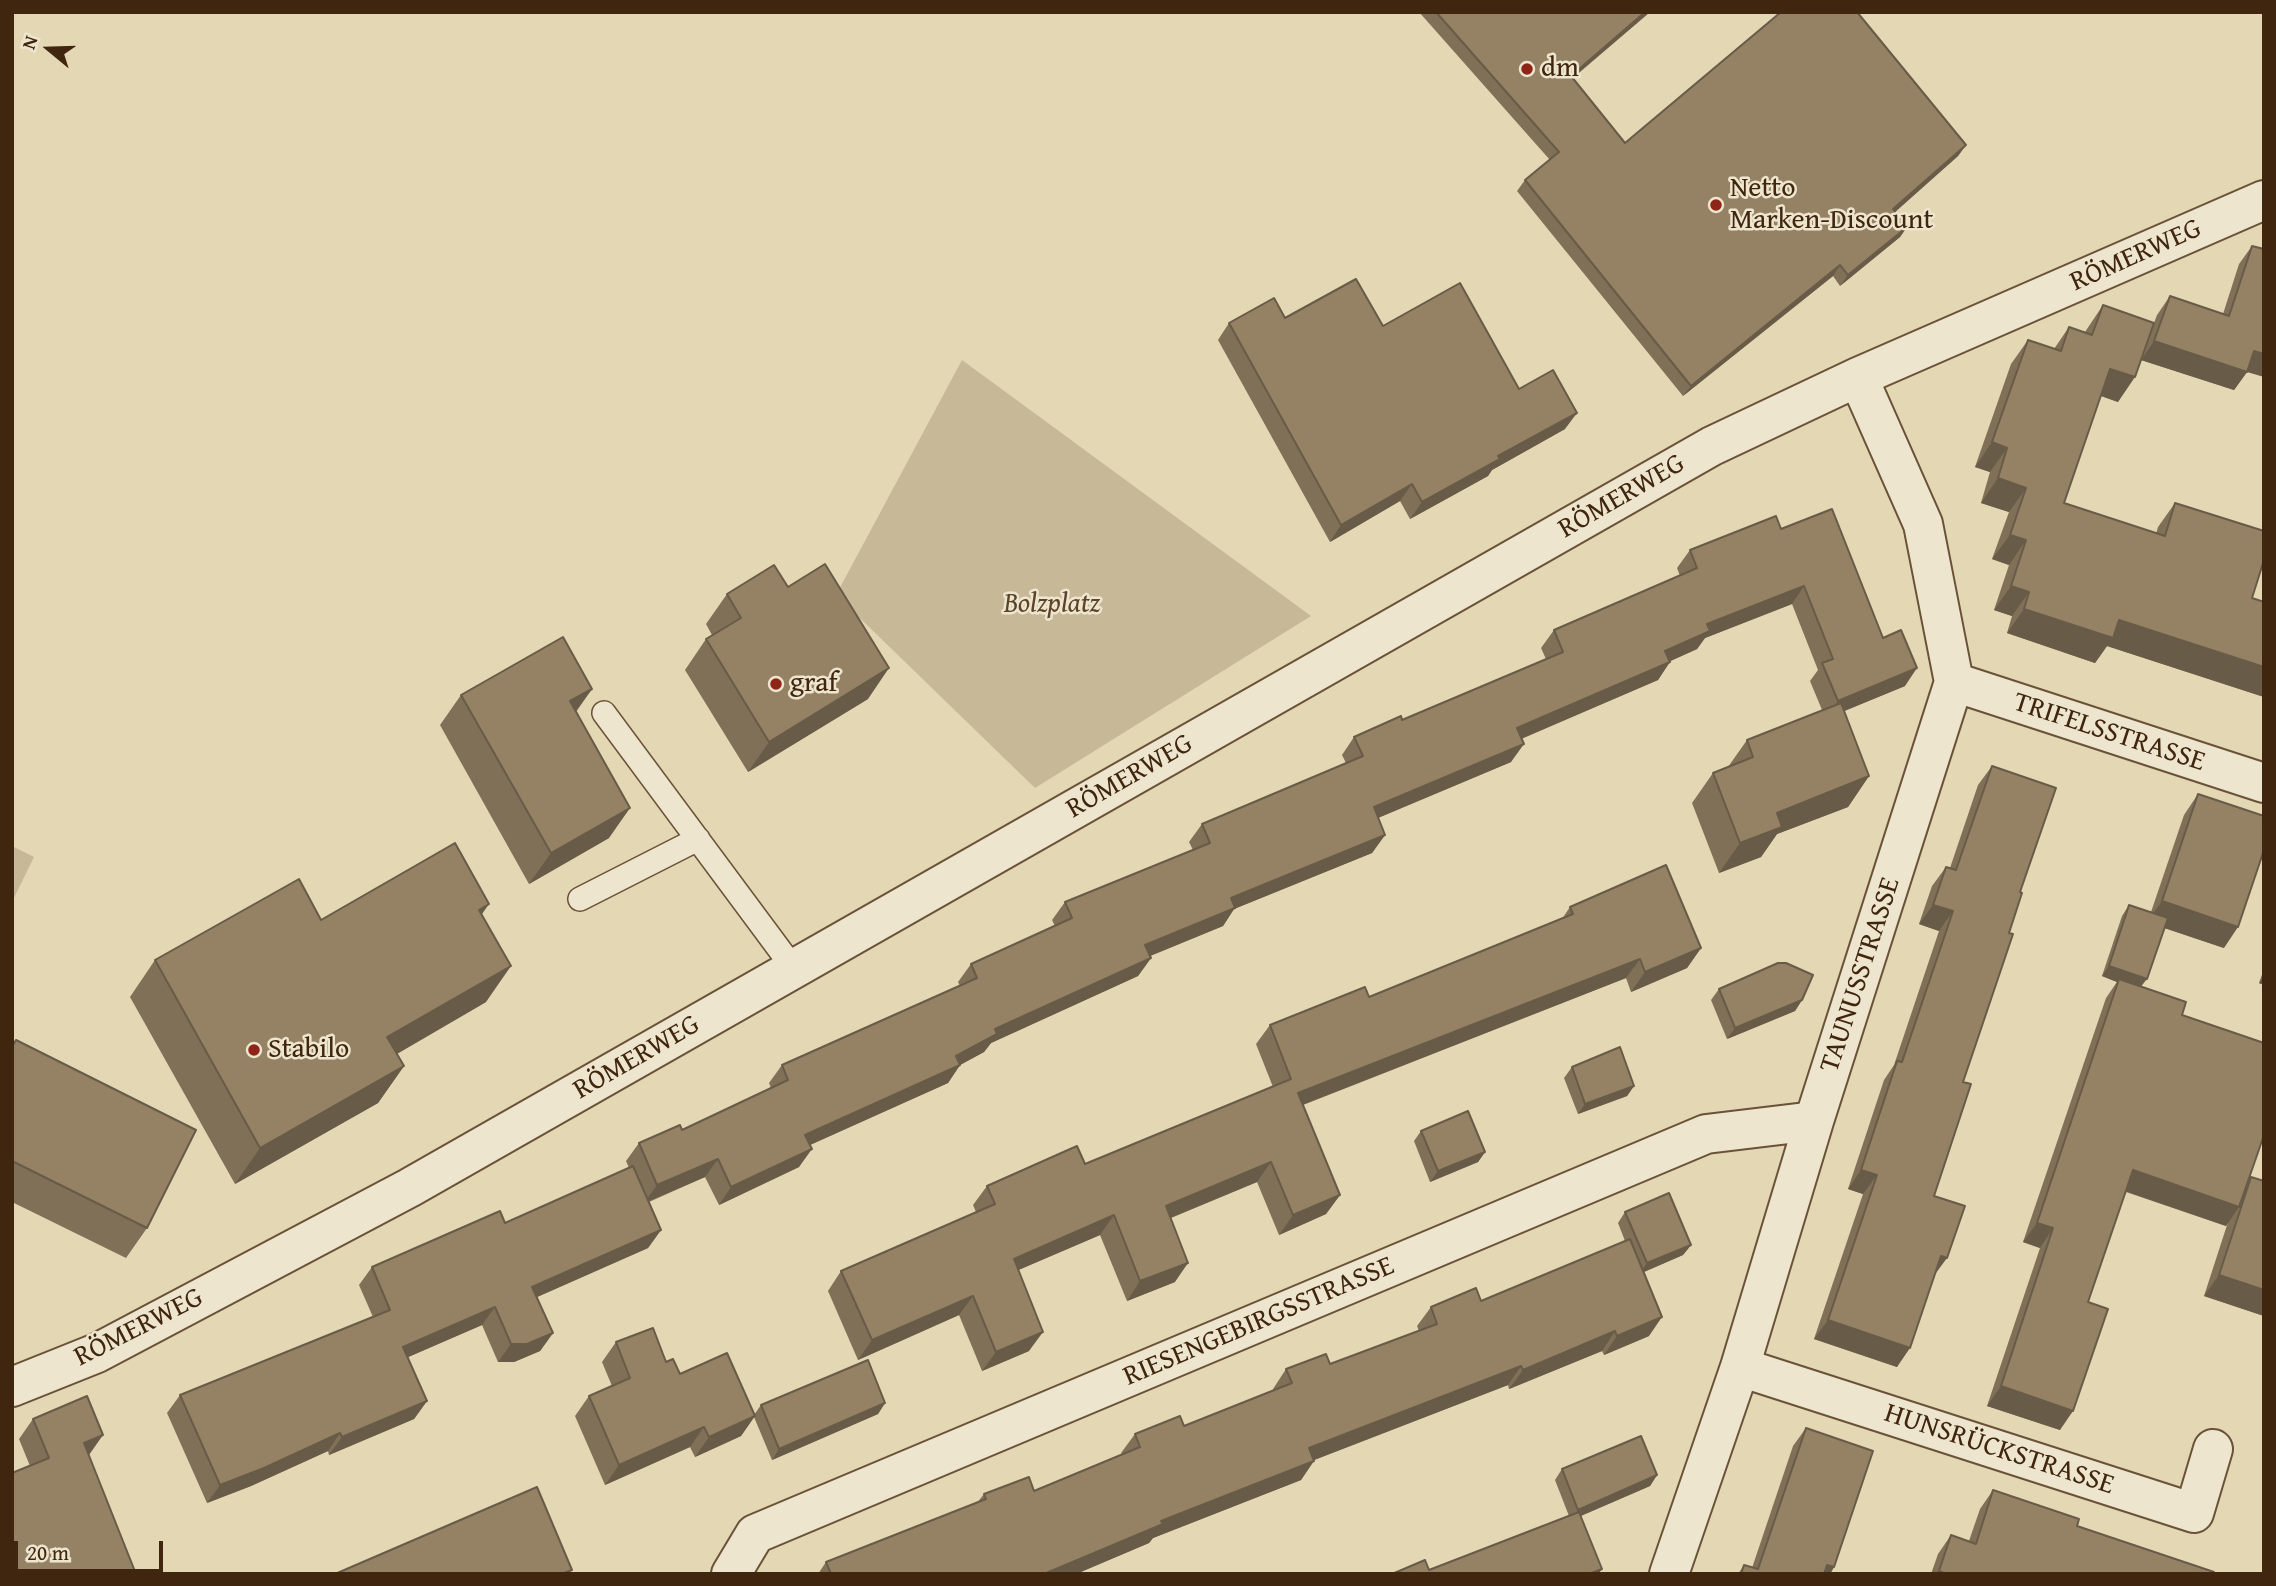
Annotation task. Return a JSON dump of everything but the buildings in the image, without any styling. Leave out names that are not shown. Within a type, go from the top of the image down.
[{"type":"street","name":"RÖMERWEG","points":[[12,1387],[97,1353],[409,1188],[1712,446],[1858,377],[2264,201]]},
{"type":"street","name":"TAUNUSSTRASSE","points":[[1669,1574],[1740,1367],[1814,1121],[1954,682],[1923,524],[1858,377]]},
{"type":"street","name":"TRIFELSSTRASSE","points":[[1954,682],[2264,783]]},
{"type":"street","name":"RIESENGEBIRGSSTRASSE","points":[[731,1574],[755,1534],[1693,1139],[1706,1134],[1814,1121]]},
{"type":"street","name":"HUNSRÜCKSTRASSE","points":[[1740,1367],[2194,1513],[2213,1449]]},
{"type":"lane","points":[[604,713],[794,969]]},
{"type":"lane","points":[[580,899],[698,839]]},
{"type":"green space","name":"Bolzplatz","points":[[962,360],[1311,616],[1035,788],[836,595]]},
{"type":"green space","points":[[12,846],[34,857],[12,902]]},
{"type":"place","name":"dm","points":[[1527,69]]},
{"type":"place","name":"Netto Marken-Discount","points":[[1716,205]]},
{"type":"place","name":"graf","points":[[776,684]]},
{"type":"place","name":"Stabilo","points":[[254,1050]]}]
